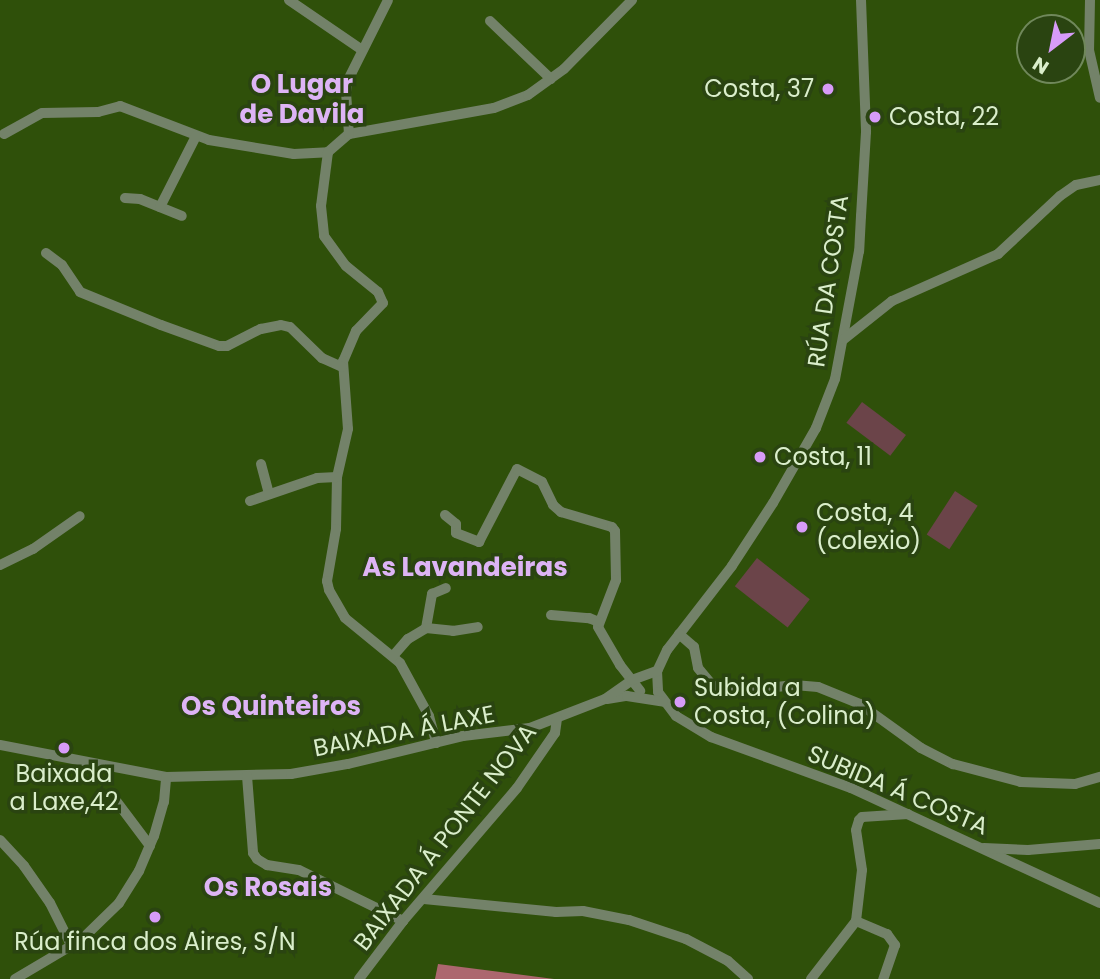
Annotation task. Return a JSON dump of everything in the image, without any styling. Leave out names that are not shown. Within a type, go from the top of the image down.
[{"type":"street","points":[[289,0],[362,50]]},
{"type":"street","points":[[349,134],[346,92],[362,50],[387,0]]},
{"type":"street","points":[[4,134],[42,113],[98,112],[120,106],[196,136],[258,151],[294,154],[328,152],[349,134],[494,108],[528,95],[551,79],[632,0]]},
{"type":"street","name":"RÚA DA COSTA","points":[[656,684],[657,671],[679,634],[732,566],[805,448],[827,403],[844,339],[859,251],[866,132],[861,0]]},
{"type":"street","points":[[1090,0],[1089,50],[1100,98]]},
{"type":"street","points":[[489,21],[551,79]]},
{"type":"street","points":[[160,208],[196,136]]},
{"type":"street","points":[[328,152],[321,206],[324,236],[346,266],[378,292],[383,303],[356,331],[342,368],[348,429],[337,477],[336,529],[327,581],[329,590],[345,618],[400,663],[429,716],[436,743]]},
{"type":"street","points":[[844,339],[892,302],[998,254],[1059,196],[1076,185],[1100,180]]},
{"type":"street","points":[[125,198],[140,199],[181,216]]},
{"type":"street","points":[[46,253],[62,265],[80,292],[160,325],[219,346],[227,346],[261,329],[281,325],[290,327],[322,358],[342,368]]},
{"type":"street","points":[[261,464],[269,494]]},
{"type":"street","points":[[446,515],[456,524],[456,533],[479,542],[517,469],[542,482],[553,505],[562,512],[612,527],[615,531],[617,580],[599,622],[600,632],[640,691]]},
{"type":"street","points":[[250,501],[317,478],[337,477]]},
{"type":"street","points":[[0,565],[33,549],[80,516]]},
{"type":"street","points":[[426,628],[432,594],[446,588]]},
{"type":"street","points":[[551,615],[589,618],[599,622]]},
{"type":"street","points":[[393,656],[408,639],[426,628],[453,631],[478,627]]},
{"type":"street","points":[[679,634],[694,647],[698,668],[714,687],[724,694],[794,685],[818,687],[860,704],[921,748],[953,764],[1031,783],[1075,784],[1100,777]]},
{"type":"street","name":"BAIXADA Á LAXE","points":[[0,745],[166,777],[291,774],[348,764],[436,743],[519,730],[605,699],[632,680],[657,671]]},
{"type":"street","name":"BAIXADA Á LAXE","points":[[605,699],[627,696],[656,684]]},
{"type":"street","name":"SUBIDA Á COSTA","points":[[656,684],[663,702],[693,727],[735,748],[831,780],[1100,903]]},
{"type":"street","name":"BAIXADA Á LAXE","points":[[627,696],[663,702]]},
{"type":"street","name":"BAIXADA Á PONTE NOVA","points":[[359,979],[403,921],[533,766],[555,733],[557,718]]},
{"type":"street","points":[[247,776],[253,853],[257,859],[267,865],[299,870],[403,921]]},
{"type":"street","points":[[15,979],[72,947],[100,925],[119,903],[150,846],[164,802],[166,777]]},
{"type":"street","points":[[117,802],[150,846]]},
{"type":"street","points":[[811,979],[856,921],[862,870],[856,824],[862,817],[908,814]]},
{"type":"street","points":[[0,840],[24,866],[50,902],[72,947]]},
{"type":"street","points":[[980,848],[1028,850],[1100,844]]},
{"type":"street","points":[[424,899],[556,912],[583,911],[629,920],[686,939],[728,961],[748,979]]},
{"type":"street","points":[[856,921],[893,939],[895,950],[883,979]]},
{"type":"shaded area","points":[[862,402],[906,435],[890,456],[846,423]]},
{"type":"shaded area","points":[[955,491],[978,506],[949,549],[927,535]]},
{"type":"shaded area","points":[[757,558],[810,599],[788,628],[735,586]]},
{"type":"shaded area","points":[[438,964],[554,979],[435,979]]},
{"type":"place","name":"Costa, 37","points":[[828,89]]},
{"type":"place","name":"Costa, 22","points":[[875,117]]},
{"type":"place","name":"Costa, 11","points":[[760,457]]},
{"type":"place","name":"Costa, 4 (colexio)","points":[[802,527]]},
{"type":"place","name":"Subida a Costa, (Colina)","points":[[680,702]]},
{"type":"place","name":"Baixada a Laxe,42","points":[[64,748]]},
{"type":"place","name":"Rúa finca dos Aires, S/N","points":[[155,917]]},
{"type":"district","name":"O Lugar de Davila","points":[[302,100]]},
{"type":"district","name":"As Lavandeiras","points":[[465,568]]},
{"type":"district","name":"Os Quinteiros","points":[[271,707]]},
{"type":"district","name":"Os Rosais","points":[[268,888]]}]
